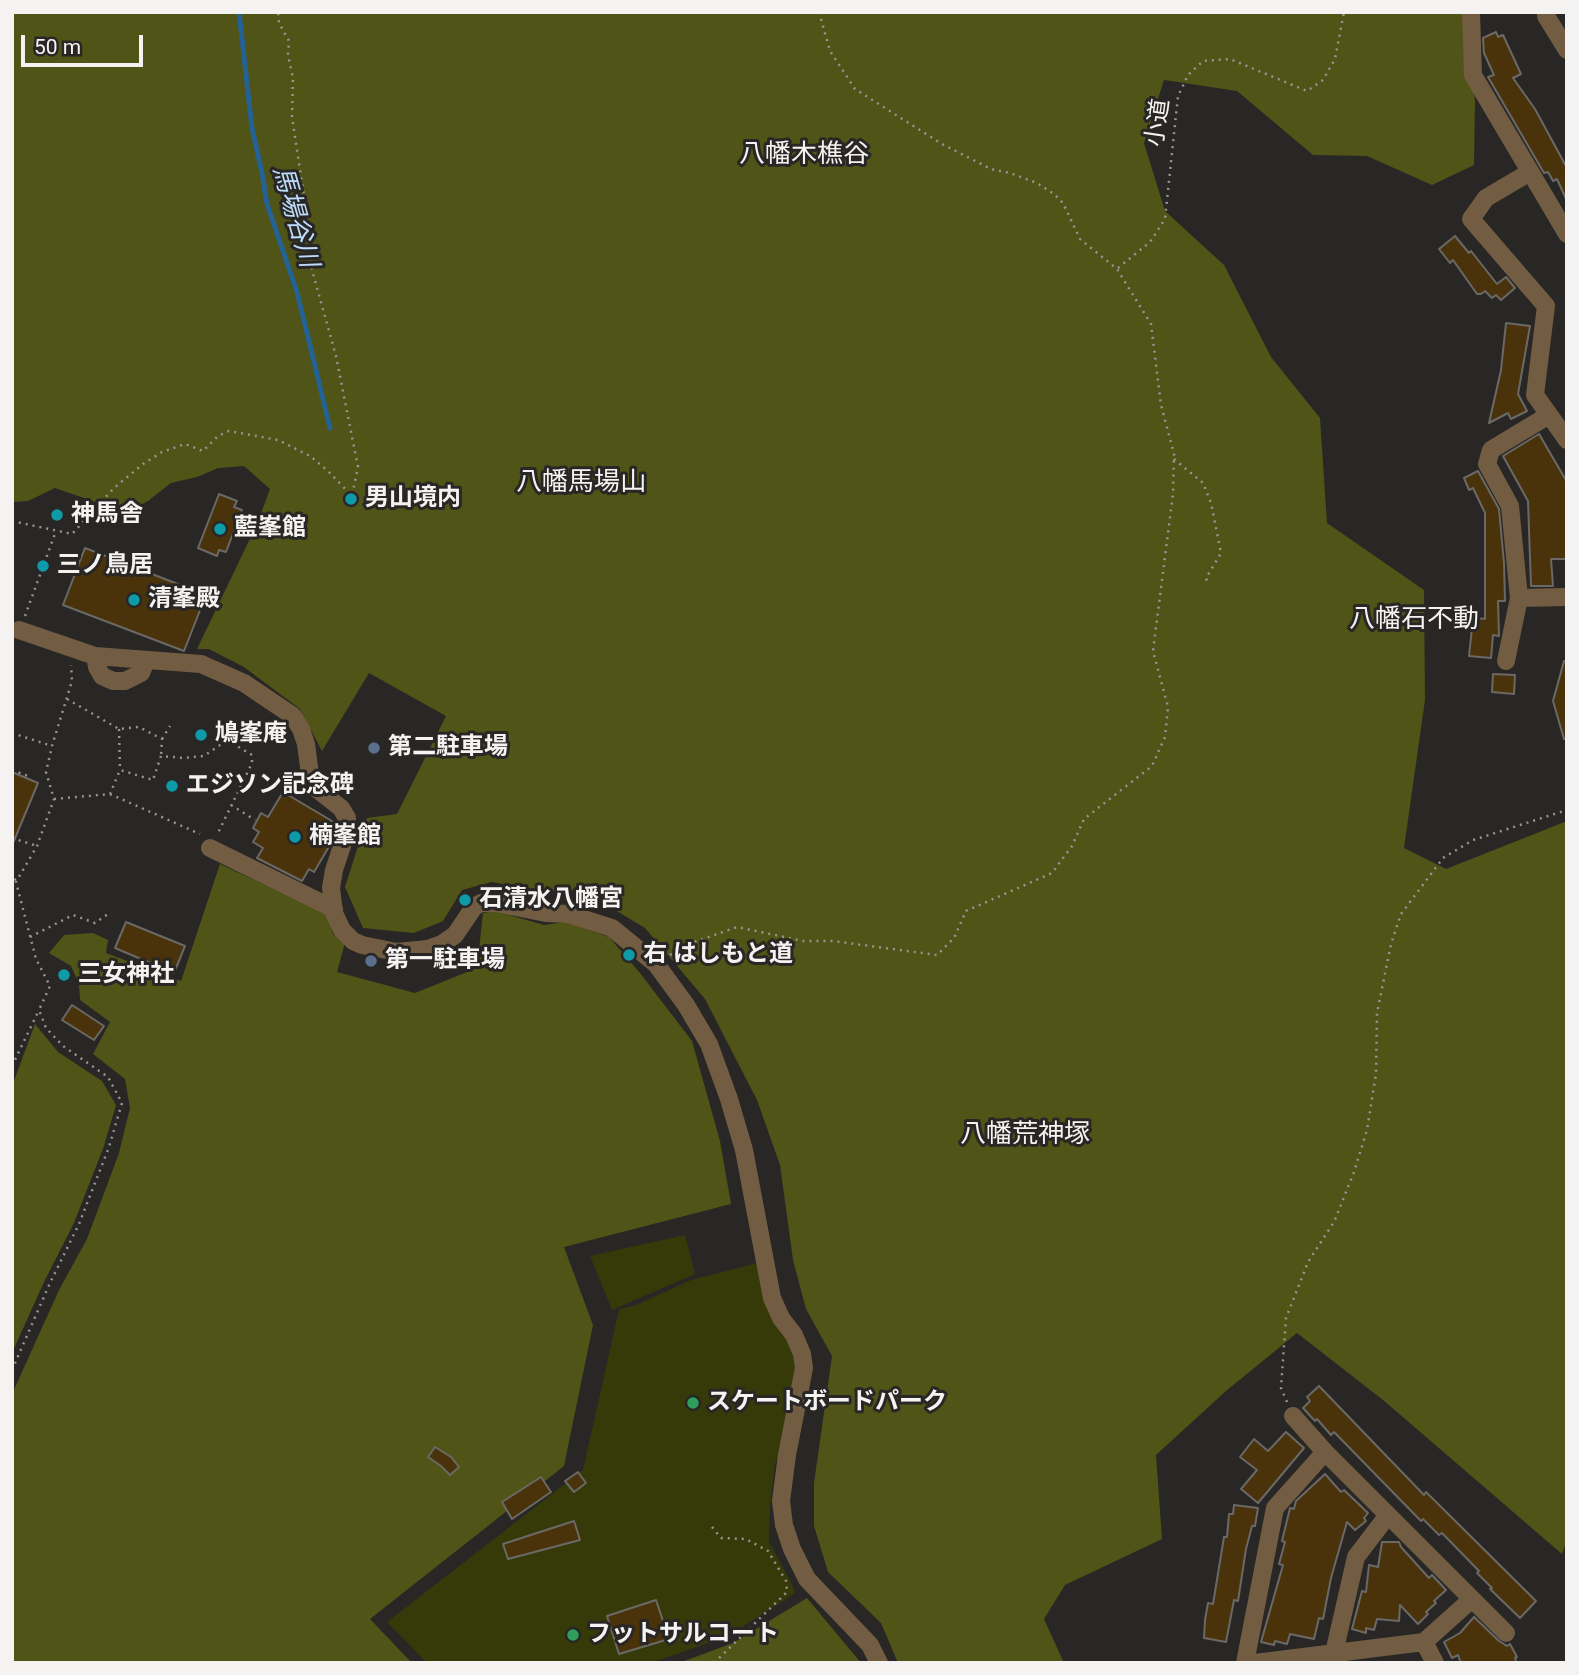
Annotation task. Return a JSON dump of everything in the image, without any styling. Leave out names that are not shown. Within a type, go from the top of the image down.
[{"type":"street","points":[[1471,12],[1473,75],[1567,234]]},
{"type":"street","points":[[1546,16],[1567,50]]},
{"type":"street","points":[[1530,172],[1486,198],[1471,219],[1546,306],[1535,395],[1567,440]]},
{"type":"street","points":[[1506,661],[1519,598],[1510,506],[1487,464],[1490,450],[1549,415]]},
{"type":"street","points":[[1519,598],[1567,597]]},
{"type":"street","points":[[19,630],[95,656],[201,664],[218,669],[263,694],[293,716],[306,744],[311,782],[341,807],[347,818],[347,831],[331,888],[334,909],[342,930],[353,941],[396,951],[428,949],[455,935],[474,907],[481,903],[496,903],[546,914],[568,914],[612,928],[656,964],[687,1004],[709,1044],[744,1150],[772,1298],[802,1354],[804,1367],[781,1502],[784,1525],[807,1579],[870,1645],[879,1663]]},
{"type":"street","points":[[212,844],[334,909]]},
{"type":"street","points":[[1293,1416],[1325,1452],[1506,1633]]},
{"type":"street","points":[[1245,1663],[1275,1508],[1325,1452]]},
{"type":"street","points":[[1337,1658],[1356,1557],[1388,1515]]},
{"type":"street","points":[[1255,1663],[1337,1658],[1424,1642],[1472,1599]]},
{"type":"street","points":[[1424,1642],[1435,1663]]},
{"type":"path","points":[[12,521],[72,534],[114,488],[162,452],[185,444],[203,451],[218,436],[229,431],[278,440],[310,456],[352,496],[358,467],[336,356],[312,270],[306,235],[306,209],[293,129],[293,78],[288,55],[289,41],[279,23],[278,12]]},
{"type":"path","points":[[656,964],[683,946],[737,927],[803,941],[833,941],[937,955],[954,938],[966,911],[1052,873],[1072,846],[1084,819],[1152,766],[1165,737],[1168,707],[1153,651],[1174,494],[1174,459],[1161,405],[1151,324],[1117,269],[1080,239],[1063,203],[1054,194],[1037,183],[991,169],[954,150],[855,89],[830,51],[819,12]]},
{"type":"path","name":"小道","points":[[1117,269],[1150,242],[1165,219],[1178,96],[1188,75],[1203,61],[1230,59],[1307,91],[1323,80],[1335,59],[1345,12]]},
{"type":"path","points":[[1174,459],[1203,483],[1211,503],[1221,553],[1208,574],[1207,581]]},
{"type":"path","points":[[19,630],[55,531]]},
{"type":"path","points":[[16,882],[37,846],[54,799],[46,772],[72,681],[70,648]]},
{"type":"path","points":[[67,699],[119,729],[139,727],[162,739]]},
{"type":"path","points":[[120,770],[153,780],[161,756],[162,739],[170,726]]},
{"type":"path","points":[[110,794],[120,770],[119,729]]},
{"type":"path","points":[[12,733],[52,746]]},
{"type":"path","points":[[54,799],[110,794],[212,844],[252,763],[252,755],[232,743],[220,745],[204,756],[161,756]]},
{"type":"path","points":[[12,770],[28,776],[27,779]]},
{"type":"path","points":[[231,805],[255,820]]},
{"type":"path","points":[[1293,1416],[1281,1388],[1286,1318],[1308,1262],[1334,1222],[1367,1130],[1376,1074],[1377,1013],[1391,944],[1401,914],[1443,858],[1473,840],[1567,810]]},
{"type":"path","points":[[12,838],[37,846]]},
{"type":"path","points":[[12,872],[36,959],[50,986],[12,1066]]},
{"type":"path","points":[[30,937],[73,915],[95,923],[111,912]]},
{"type":"path","points":[[12,1370],[79,1224],[109,1147],[122,1103],[108,1077],[63,1046],[46,1028],[39,1010]]},
{"type":"path","points":[[712,1527],[721,1538],[746,1539],[768,1551],[786,1581],[787,1592],[714,1663]]},
{"type":"green space","points":[[12,12],[1462,12],[1475,100],[1474,165],[1432,185],[1367,156],[1313,155],[1237,91],[1164,80],[1144,143],[1165,211],[1224,265],[1271,357],[1320,418],[1327,523],[1424,590],[1425,700],[1404,848],[1446,869],[1567,821],[1567,1539],[1562,1554],[1383,1400],[1297,1333],[1226,1391],[1156,1455],[1162,1539],[1065,1585],[1044,1619],[1064,1663],[898,1663],[881,1623],[828,1572],[814,1526],[814,1483],[832,1356],[806,1309],[793,1260],[780,1165],[757,1100],[705,999],[645,928],[582,890],[540,891],[492,882],[462,890],[443,921],[414,933],[363,928],[345,887],[367,818],[397,814],[446,716],[369,673],[322,751],[300,709],[244,667],[209,649],[197,649],[257,524],[270,489],[244,466],[218,468],[197,477],[171,483],[127,513],[55,488],[28,501],[12,502]]},
{"type":"green space","points":[[220,864],[327,914],[333,934],[345,943],[337,972],[415,993],[477,968],[483,913],[495,911],[544,925],[566,922],[609,937],[692,1041],[720,1141],[731,1204],[564,1247],[593,1325],[564,1466],[370,1619],[412,1663],[12,1663],[12,1394],[59,1290],[87,1239],[119,1153],[130,1108],[125,1079],[93,1054],[110,1022],[80,1000],[79,984],[71,966],[49,953],[64,935],[93,933],[108,940],[106,953],[181,981]]},
{"type":"green space","points":[[35,1024],[58,1052],[102,1081],[116,1105],[104,1146],[74,1223],[12,1353],[12,1086]]},
{"type":"green space","points":[[685,1235],[695,1274],[612,1310],[590,1256]]},
{"type":"green space","points":[[757,1263],[794,1359],[795,1369],[781,1447],[775,1464],[769,1542],[795,1593],[728,1636],[651,1663],[427,1663],[387,1622],[583,1470],[619,1309],[634,1306],[691,1280]]},
{"type":"green space","points":[[807,1598],[861,1663],[679,1663],[733,1643]]},
{"type":"building","points":[[1496,32],[1498,37],[1503,35],[1521,74],[1513,78],[1535,109],[1567,168],[1567,201],[1557,179],[1553,181],[1548,172],[1544,173],[1488,77],[1494,75],[1484,53],[1483,38]]},
{"type":"building","points":[[1455,236],[1469,253],[1471,251],[1497,284],[1506,277],[1515,288],[1501,300],[1496,295],[1492,298],[1485,291],[1477,294],[1453,260],[1450,263],[1439,249]]},
{"type":"building","points":[[1506,323],[1530,326],[1518,394],[1527,411],[1511,419],[1508,413],[1489,423],[1501,370]]},
{"type":"building","points":[[1539,434],[1567,482],[1567,559],[1551,559],[1553,586],[1531,586],[1528,501],[1503,456]]},
{"type":"building","points":[[1478,471],[1499,509],[1504,563],[1505,601],[1498,601],[1499,636],[1493,635],[1491,658],[1469,656],[1472,628],[1476,628],[1477,618],[1485,619],[1485,513],[1473,488],[1469,490],[1464,478]]},
{"type":"building","name":"藍峯館","points":[[219,494],[237,501],[234,507],[242,510],[226,552],[219,550],[217,556],[198,548]]},
{"type":"building","name":"清峯殿","points":[[85,548],[206,595],[184,651],[63,605]]},
{"type":"building","points":[[1564,661],[1567,662],[1567,739],[1564,739],[1553,701]]},
{"type":"building","points":[[1493,674],[1515,675],[1514,694],[1492,692]]},
{"type":"building","points":[[12,772],[38,783],[13,843],[12,843]]},
{"type":"building","name":"楠峯館","points":[[283,792],[332,821],[329,826],[335,830],[331,843],[314,872],[309,869],[302,881],[257,858],[263,848],[253,842],[259,832],[253,828],[261,813],[268,817]]},
{"type":"building","points":[[126,922],[185,946],[174,973],[115,948]]},
{"type":"building","points":[[72,1005],[104,1026],[94,1040],[62,1020]]},
{"type":"building","points":[[1319,1386],[1424,1495],[1426,1492],[1536,1601],[1520,1618],[1490,1589],[1492,1588],[1477,1573],[1479,1571],[1442,1533],[1439,1535],[1423,1519],[1421,1521],[1334,1432],[1331,1435],[1303,1408],[1310,1401],[1307,1397]]},
{"type":"building","points":[[1286,1432],[1304,1448],[1258,1503],[1241,1489],[1257,1470],[1240,1457],[1254,1439],[1268,1451]]},
{"type":"building","points":[[435,1447],[451,1457],[459,1467],[450,1475],[428,1457]]},
{"type":"building","points":[[578,1472],[586,1483],[574,1492],[565,1481]]},
{"type":"building","points":[[1325,1474],[1341,1492],[1344,1490],[1368,1513],[1364,1518],[1366,1521],[1355,1530],[1347,1522],[1323,1619],[1319,1618],[1314,1639],[1290,1634],[1287,1644],[1261,1642],[1283,1565],[1279,1564],[1290,1508],[1294,1509],[1296,1501]]},
{"type":"building","points":[[541,1477],[551,1492],[512,1519],[502,1502]]},
{"type":"building","points":[[1234,1505],[1258,1508],[1255,1526],[1252,1526],[1246,1549],[1238,1601],[1234,1600],[1226,1642],[1204,1638],[1205,1620],[1208,1603],[1213,1604],[1224,1537],[1227,1537],[1229,1514],[1233,1514]]},
{"type":"building","points":[[574,1521],[580,1540],[508,1559],[503,1544]]},
{"type":"building","points":[[1382,1542],[1399,1542],[1429,1578],[1432,1575],[1446,1590],[1434,1601],[1436,1603],[1418,1624],[1400,1605],[1399,1621],[1377,1619],[1374,1630],[1366,1628],[1366,1633],[1352,1629],[1362,1591],[1366,1592],[1369,1565],[1378,1567]]},
{"type":"building","points":[[656,1600],[669,1639],[619,1654],[607,1616]]},
{"type":"building","points":[[1474,1617],[1499,1641],[1507,1646],[1510,1644],[1517,1663],[1461,1663],[1458,1655],[1452,1658],[1444,1642],[1460,1633]]},
{"type":"waterway","name":"馬場谷川","points":[[239,12],[252,128],[267,204],[297,292],[330,428]]},
{"type":"place","name":"男山境内","points":[[351,499]]},
{"type":"place","name":"神馬舎","points":[[57,515]]},
{"type":"place","name":"藍峯館","points":[[220,529]]},
{"type":"place","name":"三ノ鳥居","points":[[43,566]]},
{"type":"place","name":"清峯殿","points":[[134,600]]},
{"type":"place","name":"鳩峯庵","points":[[201,735]]},
{"type":"place","name":"第二駐車場","points":[[374,748]]},
{"type":"place","name":"エジソン記念碑","points":[[172,786]]},
{"type":"place","name":"楠峯館","points":[[295,837]]},
{"type":"place","name":"石清水八幡宮","points":[[465,900]]},
{"type":"place","name":"右 はしもと道","points":[[629,955]]},
{"type":"place","name":"第一駐車場","points":[[371,961]]},
{"type":"place","name":"三女神社","points":[[64,975]]},
{"type":"place","name":"スケートボードパーク","points":[[693,1403]]},
{"type":"place","name":"フットサルコート","points":[[573,1635]]},
{"type":"district","name":"八幡木樵谷","points":[[804,155]]},
{"type":"district","name":"八幡馬場山","points":[[581,483]]},
{"type":"district","name":"八幡石不動","points":[[1414,620]]},
{"type":"district","name":"八幡荒神塚","points":[[1025,1135]]}]
